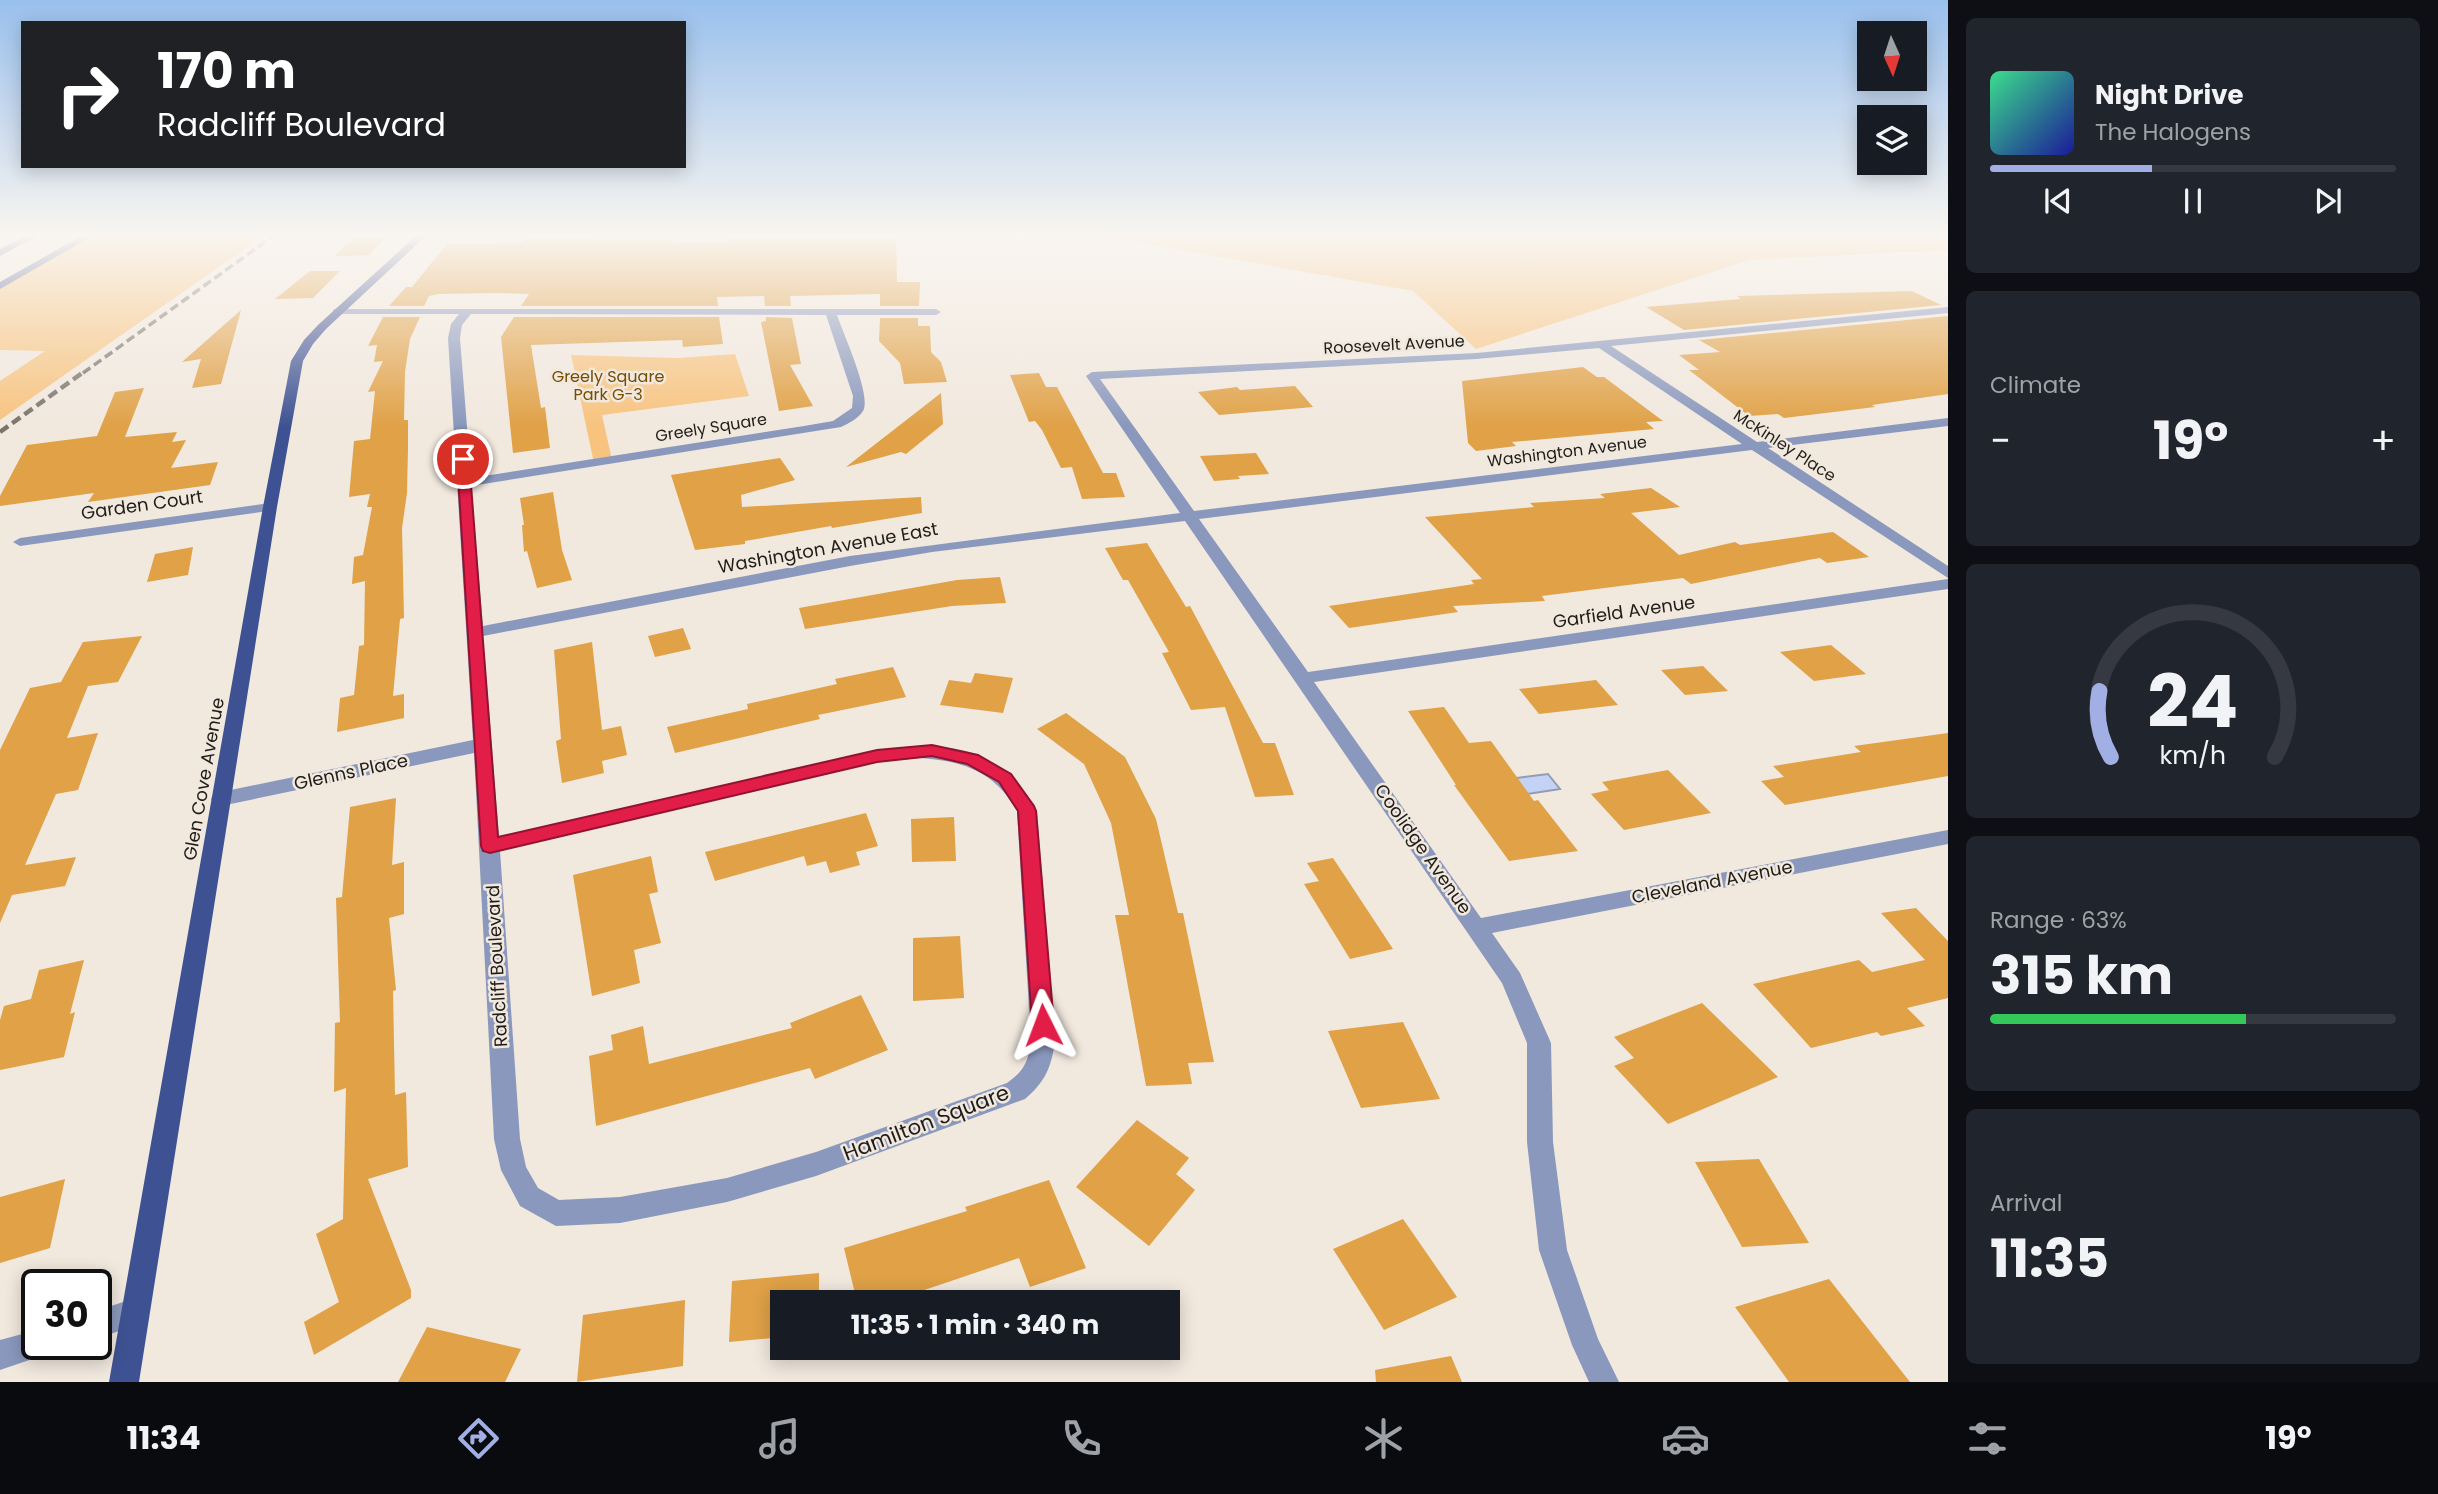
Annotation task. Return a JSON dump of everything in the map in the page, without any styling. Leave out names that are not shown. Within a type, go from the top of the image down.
[{"type":"main road","name":"Glen Cove Avenue","points":[[124,1382],[270,507],[297,361],[308,342],[352,298]]},
{"type":"street","name":"Roosevelt Avenue","points":[[1092,376],[1476,356],[1602,346],[1948,310]]},
{"type":"street","points":[[338,311],[936,312]]},
{"type":"street","name":"Radcliff Boulevard","points":[[467,312],[457,324],[454,338],[490,846],[507,1139],[514,1170],[529,1197],[556,1213],[569,1212]]},
{"type":"street","name":"Greely Square","points":[[464,483],[804,430],[846,420],[858,409],[859,396],[830,312]]},
{"type":"street","name":"McKinley Place","points":[[1602,346],[1948,573]]},
{"type":"street","name":"Coolidge Avenue","points":[[1092,376],[1305,678],[1512,979],[1539,1043],[1540,1142],[1553,1250],[1586,1345],[1604,1382]]},
{"type":"street","name":"Washington Avenue","points":[[1190,515],[1948,422]]},
{"type":"street","name":"Garden Court","points":[[20,542],[270,507]]},
{"type":"street","name":"Washington Avenue East","points":[[474,633],[882,555],[1190,515]]},
{"type":"street","name":"Garfield Avenue","points":[[1305,678],[1948,584]]},
{"type":"street","name":"Glenns Place","points":[[221,799],[481,745]]},
{"type":"street","name":"Hamilton Square","points":[[490,846],[907,751],[952,754],[991,768],[1016,790],[1029,820],[1043,1042],[1039,1067],[1030,1080],[1016,1091],[947,1117],[816,1164],[727,1190],[620,1210],[569,1212]]},
{"type":"street","name":"Cleveland Avenue","points":[[1477,927],[1948,837]]},
{"type":"street","points":[[112,1320],[135,1312]]},
{"type":"street","points":[[0,1355],[21,1348]]},
{"type":"green space","points":[[0,298],[174,298],[0,420],[0,381],[45,351],[0,350]]},
{"type":"green space","points":[[1421,298],[1631,298],[1476,349]]},
{"type":"green space","name":"Greely Square Park G-3","points":[[735,354],[749,396],[602,415],[612,460],[594,463],[571,355],[678,358]]},
{"type":"water","points":[[1548,774],[1560,789],[1520,795],[1509,779]]},
{"type":"building","points":[[396,298],[428,298],[424,306],[389,306]]},
{"type":"building","points":[[526,298],[717,298],[718,306],[521,306]]},
{"type":"building","points":[[764,298],[790,298],[791,306],[765,306]]},
{"type":"building","points":[[880,298],[919,298],[919,306],[880,306]]},
{"type":"building","points":[[1928,298],[1941,305],[1684,330],[1646,307],[1741,299]]},
{"type":"building","points":[[241,310],[221,384],[192,388],[201,359],[182,362]]},
{"type":"building","points":[[1948,316],[1948,394],[1872,405],[1875,407],[1784,418],[1778,414],[1749,416],[1689,370],[1699,370],[1679,355],[1720,352],[1699,340]]},
{"type":"building","points":[[383,317],[420,317],[410,339],[405,372],[404,420],[408,420],[408,448],[407,493],[402,528],[404,618],[400,619],[393,696],[404,694],[404,718],[337,732],[340,698],[354,695],[359,646],[364,645],[365,581],[352,584],[354,557],[363,555],[372,507],[367,507],[370,494],[349,497],[354,441],[370,439],[375,391],[368,392],[383,361],[374,362],[377,345],[368,346]]},
{"type":"building","points":[[514,317],[719,317],[723,344],[683,347],[682,340],[531,345],[541,408],[545,407],[550,448],[513,453],[501,337]]},
{"type":"building","points":[[766,317],[792,318],[801,364],[790,365],[813,406],[779,411],[761,322],[766,321]]},
{"type":"building","points":[[880,318],[918,318],[918,326],[930,326],[931,352],[941,362],[947,382],[904,384],[900,363],[879,341]]},
{"type":"building","points":[[1583,367],[1597,377],[1604,377],[1663,421],[1646,422],[1654,429],[1512,442],[1516,446],[1476,451],[1468,443],[1462,381]]},
{"type":"building","points":[[1039,373],[1046,387],[1057,387],[1103,473],[1116,473],[1125,497],[1082,499],[1072,467],[1061,468],[1042,430],[1035,421],[1029,422],[1010,375]]},
{"type":"building","points":[[1295,386],[1313,407],[1219,415],[1198,392],[1237,387],[1240,390]]},
{"type":"building","points":[[144,388],[125,437],[177,432],[172,442],[186,440],[171,468],[218,462],[210,485],[88,502],[94,493],[0,506],[0,496],[27,445],[97,436],[115,392]]},
{"type":"building","points":[[941,393],[943,424],[906,454],[901,452],[846,467]]},
{"type":"building","points":[[1256,453],[1269,474],[1214,481],[1200,456]]},
{"type":"building","points":[[780,458],[795,480],[741,495],[742,507],[921,497],[922,513],[745,541],[745,544],[695,550],[671,475]]},
{"type":"building","points":[[1651,488],[1680,507],[1631,513],[1679,555],[1735,542],[1740,545],[1833,532],[1869,557],[1827,563],[1820,558],[1691,584],[1683,578],[1542,596],[1545,601],[1453,606],[1458,612],[1349,628],[1329,606],[1474,584],[1471,580],[1482,579],[1425,517],[1534,507],[1530,503],[1605,498],[1600,494]]},
{"type":"building","points":[[553,492],[562,550],[572,580],[537,588],[527,551],[524,552],[520,498]]},
{"type":"building","points":[[1147,543],[1186,607],[1190,606],[1263,743],[1275,743],[1294,795],[1255,797],[1225,707],[1191,710],[1162,653],[1169,652],[1128,580],[1123,580],[1105,548]]},
{"type":"building","points":[[193,547],[188,575],[147,582],[155,554]]},
{"type":"building","points":[[1000,577],[1006,603],[952,606],[805,629],[799,608],[957,580]]},
{"type":"building","points":[[683,628],[691,649],[655,657],[648,636]]},
{"type":"building","points":[[142,636],[118,682],[88,686],[67,738],[98,733],[78,790],[56,794],[25,865],[76,857],[65,886],[12,895],[0,923],[0,750],[30,688],[61,682],[83,642]]},
{"type":"building","points":[[592,642],[602,730],[621,726],[627,755],[602,761],[604,773],[562,783],[556,741],[561,739],[554,650]]},
{"type":"building","points":[[1831,645],[1866,674],[1814,681],[1780,652]]},
{"type":"building","points":[[1703,666],[1728,691],[1685,695],[1661,670]]},
{"type":"building","points":[[893,667],[906,697],[818,715],[820,719],[675,753],[667,727],[748,709],[747,704],[837,684],[835,679]]},
{"type":"building","points":[[975,673],[1013,678],[1003,713],[940,705],[949,680],[971,683]]},
{"type":"building","points":[[1596,680],[1618,705],[1539,714],[1519,689]]},
{"type":"building","points":[[1444,707],[1469,743],[1491,741],[1534,801],[1538,800],[1578,851],[1509,861],[1454,785],[1408,711]]},
{"type":"building","points":[[1066,713],[1125,757],[1156,819],[1178,913],[1183,913],[1214,1062],[1188,1063],[1192,1084],[1146,1086],[1115,915],[1129,915],[1111,823],[1084,764],[1037,729]]},
{"type":"building","points":[[1948,733],[1948,776],[1785,805],[1761,781],[1784,777],[1773,766],[1861,752],[1854,746]]},
{"type":"building","points":[[1668,770],[1711,813],[1624,830],[1591,794],[1609,790],[1602,782]]},
{"type":"building","points":[[396,798],[392,865],[404,862],[404,914],[389,918],[396,990],[393,991],[395,1095],[406,1092],[408,1167],[368,1179],[411,1290],[411,1298],[314,1355],[304,1322],[339,1302],[316,1234],[343,1219],[346,1088],[334,1092],[335,1023],[340,1022],[336,898],[342,897],[350,807]]},
{"type":"building","points":[[866,813],[878,846],[856,852],[860,865],[830,873],[826,861],[807,866],[804,856],[715,881],[705,852]]},
{"type":"building","points":[[954,817],[956,861],[912,862],[911,819]]},
{"type":"building","points":[[651,856],[658,892],[649,894],[661,943],[634,950],[640,983],[592,996],[573,875]]},
{"type":"building","points":[[1333,858],[1393,949],[1350,959],[1304,884],[1319,881],[1307,863]]},
{"type":"building","points":[[1916,908],[1948,941],[1948,998],[1907,1008],[1925,1026],[1881,1036],[1877,1032],[1811,1048],[1753,984],[1859,960],[1872,972],[1925,960],[1881,913]]},
{"type":"building","points":[[960,936],[964,998],[913,1001],[913,938]]},
{"type":"building","points":[[84,960],[70,1014],[75,1012],[64,1057],[0,1070],[0,1020],[4,1006],[31,999],[39,970]]},
{"type":"building","points":[[861,995],[888,1050],[815,1079],[810,1068],[596,1126],[589,1056],[613,1050],[611,1035],[643,1026],[649,1064],[792,1028],[790,1023]]},
{"type":"building","points":[[1702,1003],[1778,1077],[1668,1124],[1614,1066],[1634,1058],[1614,1037]]},
{"type":"building","points":[[1403,1022],[1440,1099],[1361,1108],[1328,1031]]},
{"type":"building","points":[[1137,1120],[1189,1158],[1176,1174],[1195,1190],[1149,1246],[1076,1187]]},
{"type":"building","points":[[1759,1159],[1809,1243],[1742,1247],[1695,1162]]},
{"type":"building","points":[[65,1179],[50,1248],[0,1263],[0,1197]]},
{"type":"building","points":[[1049,1180],[1086,1268],[1030,1287],[1019,1258],[924,1290],[854,1290],[844,1248],[967,1211],[965,1207]]},
{"type":"building","points":[[1403,1219],[1457,1297],[1384,1330],[1333,1249]]},
{"type":"building","points":[[819,1273],[819,1290],[770,1290],[770,1338],[729,1342],[732,1281]]},
{"type":"building","points":[[1829,1279],[1910,1382],[1789,1382],[1735,1307]]},
{"type":"building","points":[[685,1300],[683,1366],[577,1382],[583,1315]]},
{"type":"building","points":[[427,1327],[521,1349],[505,1382],[398,1382]]},
{"type":"building","points":[[1451,1356],[1462,1382],[1376,1382],[1375,1370]]},
{"type":"railway","points":[[83,373],[186,298]]},
{"type":"railway","points":[[0,432],[85,371]]},
{"type":"route","points":[[463,459],[490,846],[877,756],[907,751],[932,751],[972,760],[1005,778],[1016,790],[1027,811],[1043,1025]]}]
